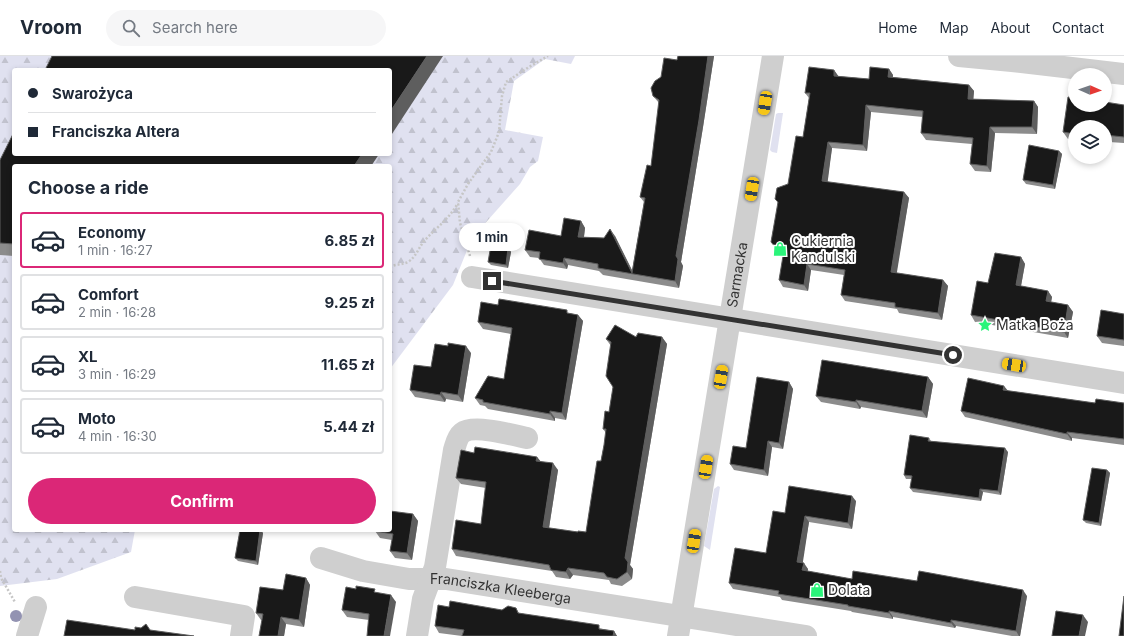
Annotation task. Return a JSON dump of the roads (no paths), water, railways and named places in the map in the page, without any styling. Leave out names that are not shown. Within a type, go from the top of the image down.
[{"type":"street","name":"Sarmacka","points":[[680,626],[773,56]]},
{"type":"street","points":[[959,56],[1012,60],[1124,74]]},
{"type":"street","points":[[475,278],[1124,383]]},
{"type":"street","points":[[417,636],[423,599],[436,567],[457,439],[462,433],[472,430],[527,438]]},
{"type":"street","name":"Franciszka Kleeberga","points":[[321,558],[363,571],[409,579],[446,579],[680,626],[806,636]]},
{"type":"street","points":[[135,597],[244,616],[241,636]]},
{"type":"street","points":[[27,636],[36,608]]},
{"type":"place","name":"Cukiernia Kandulski","points":[[780,249]]},
{"type":"place","name":"Matka Boża","points":[[985,325]]},
{"type":"place","name":"Dolata","points":[[817,590]]}]
